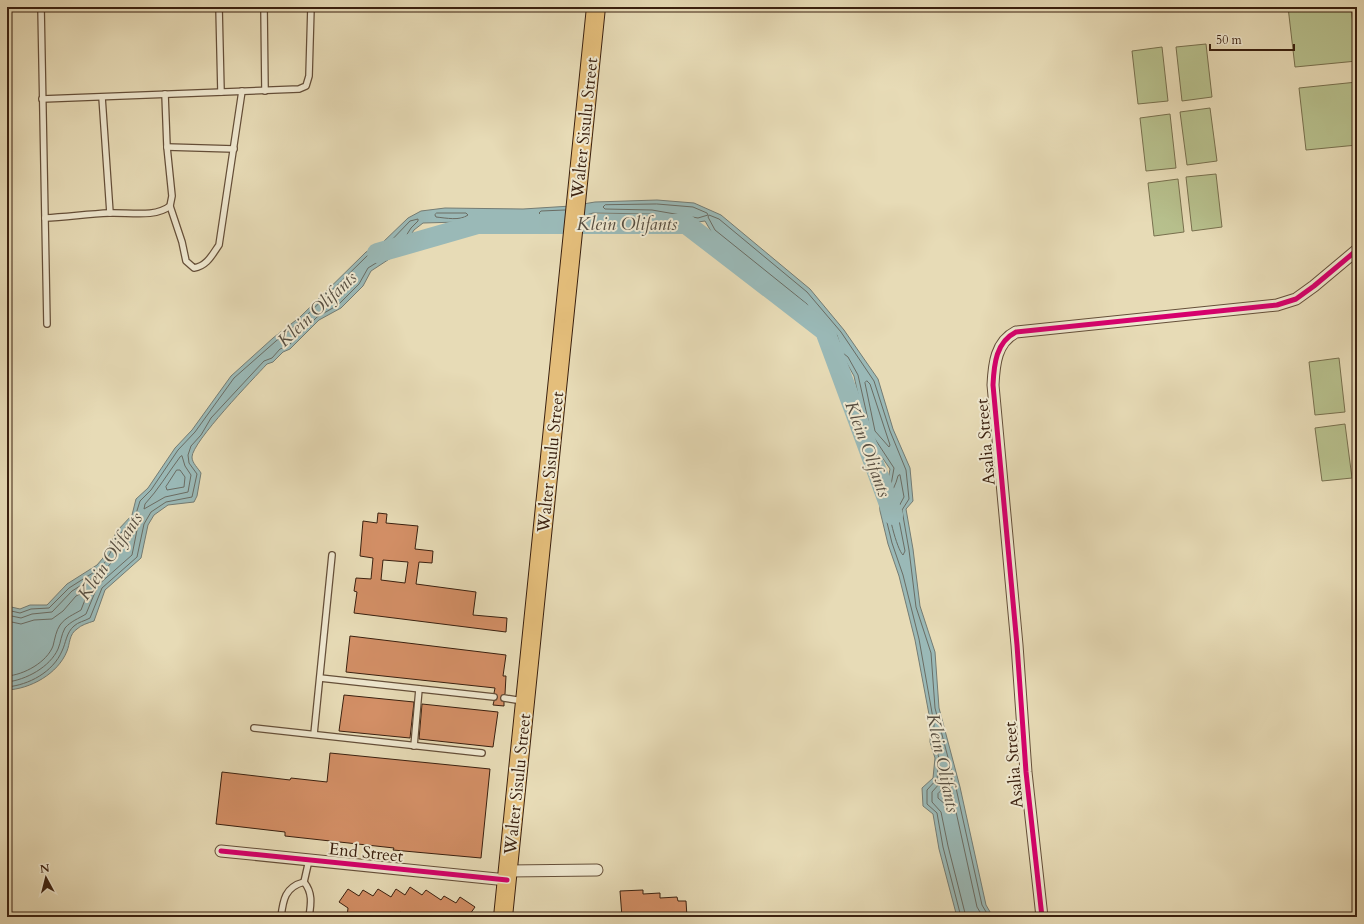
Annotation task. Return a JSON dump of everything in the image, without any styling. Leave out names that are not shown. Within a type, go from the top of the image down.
[{"type":"highway","name":"Walter Sisulu Street","points":[[503,917],[596,7]]},
{"type":"street","name":"Asalia Street","points":[[1042,917],[1026,772],[1017,644],[994,385],[996,356],[1007,337],[1016,332],[1277,305],[1296,299],[1357,250]]},
{"type":"street","name":"End Street","points":[[221,851],[309,860],[507,876],[597,870]]},
{"type":"lane","points":[[41,7],[47,324]]},
{"type":"lane","points":[[219,7],[221,92]]},
{"type":"lane","points":[[264,7],[265,91]]},
{"type":"lane","points":[[42,99],[288,90],[306,86],[310,76],[312,46],[311,7]]},
{"type":"lane","points":[[165,94],[167,147],[172,196],[170,206],[182,242],[186,261],[194,268],[201,267],[207,263],[219,245],[242,91]]},
{"type":"lane","points":[[102,97],[110,213]]},
{"type":"lane","points":[[167,147],[234,149]]},
{"type":"lane","points":[[45,218],[110,213],[143,213],[160,211],[170,206]]},
{"type":"lane","points":[[314,734],[332,555]]},
{"type":"lane","points":[[320,678],[494,697]]},
{"type":"lane","points":[[414,746],[419,689]]},
{"type":"lane","points":[[504,698],[526,702]]},
{"type":"lane","points":[[254,728],[482,753]]},
{"type":"lane","points":[[304,882],[309,860]]},
{"type":"lane","points":[[281,917],[284,898],[288,890],[304,882]]},
{"type":"lane","points":[[304,882],[309,888],[311,898],[309,917]]},
{"type":"green space","points":[[1288,7],[1351,7],[1357,61],[1295,67]]},
{"type":"green space","points":[[1206,44],[1212,97],[1182,101],[1176,47]]},
{"type":"green space","points":[[1162,47],[1168,101],[1138,104],[1132,51]]},
{"type":"green space","points":[[1357,82],[1357,145],[1306,150],[1299,88]]},
{"type":"green space","points":[[1210,108],[1217,161],[1187,165],[1180,112]]},
{"type":"green space","points":[[1170,114],[1176,168],[1146,171],[1140,118]]},
{"type":"green space","points":[[1216,174],[1222,227],[1192,231],[1186,177]]},
{"type":"green space","points":[[1178,179],[1184,232],[1154,236],[1148,183]]},
{"type":"green space","points":[[1339,358],[1345,412],[1315,415],[1309,362]]},
{"type":"green space","points":[[1345,424],[1352,478],[1322,481],[1315,428]]},
{"type":"water","points":[[657,200],[694,203],[721,215],[810,289],[844,330],[878,379],[893,429],[910,468],[913,501],[906,509],[913,549],[920,606],[935,652],[939,708],[960,787],[986,905],[993,917],[957,917],[939,849],[933,814],[923,806],[922,788],[933,778],[935,758],[930,742],[931,725],[915,640],[899,576],[888,544],[880,511],[879,500],[887,484],[890,469],[867,435],[854,376],[845,360],[823,343],[813,328],[804,307],[712,233],[705,221],[698,222],[652,214],[593,213],[569,220],[484,218],[460,222],[423,223],[414,230],[400,252],[371,271],[363,286],[341,308],[319,320],[290,349],[283,352],[273,362],[267,364],[225,410],[202,438],[192,457],[201,473],[197,496],[194,502],[168,505],[154,515],[148,525],[141,558],[105,590],[94,621],[83,625],[74,631],[67,651],[57,667],[42,679],[34,683],[25,687],[7,690],[7,606],[20,609],[30,605],[47,605],[67,584],[97,565],[103,558],[117,531],[132,515],[136,499],[148,488],[175,448],[192,430],[231,376],[273,338],[300,317],[366,252],[381,244],[408,218],[421,211],[445,208],[523,209],[571,206],[595,202]]},
{"type":"building","points":[[378,513],[387,514],[386,523],[418,526],[415,549],[433,551],[432,563],[419,562],[416,584],[476,592],[473,615],[507,618],[506,632],[354,613],[357,592],[354,591],[356,578],[371,579],[373,558],[360,556],[363,521],[377,523]],"holes":[[[383,560],[408,562],[405,583],[381,580]]]},
{"type":"building","points":[[350,636],[506,655],[503,676],[506,676],[505,694],[500,698],[504,702],[504,706],[493,705],[494,701],[498,697],[494,693],[495,688],[346,672]]},
{"type":"building","points":[[344,695],[414,702],[410,738],[339,731]]},
{"type":"building","points":[[422,704],[498,712],[493,747],[419,739]]},
{"type":"building","points":[[330,753],[490,769],[481,858],[393,850],[394,848],[285,836],[285,832],[216,824],[222,772],[290,780],[291,778],[327,782]]},
{"type":"building","points":[[410,887],[422,895],[426,890],[441,900],[444,896],[456,903],[460,897],[475,907],[468,917],[438,917],[432,914],[430,917],[407,917],[400,912],[397,917],[347,917],[348,908],[339,902],[348,889],[359,896],[363,890],[373,896],[378,889],[391,897],[396,889],[405,895]]},
{"type":"building","points":[[643,890],[643,894],[660,893],[660,898],[677,897],[678,901],[686,901],[687,917],[622,917],[620,891]]},
{"type":"waterway","name":"Klein Olifants","points":[[377,253],[478,224],[686,224],[825,331],[893,515]]},
{"type":"cycle path","points":[[1042,917],[1026,772],[1017,645],[993,385],[997,354],[1009,336],[1016,332],[1277,305],[1296,299],[1357,250]]},
{"type":"cycle path","points":[[221,851],[507,880]]}]
